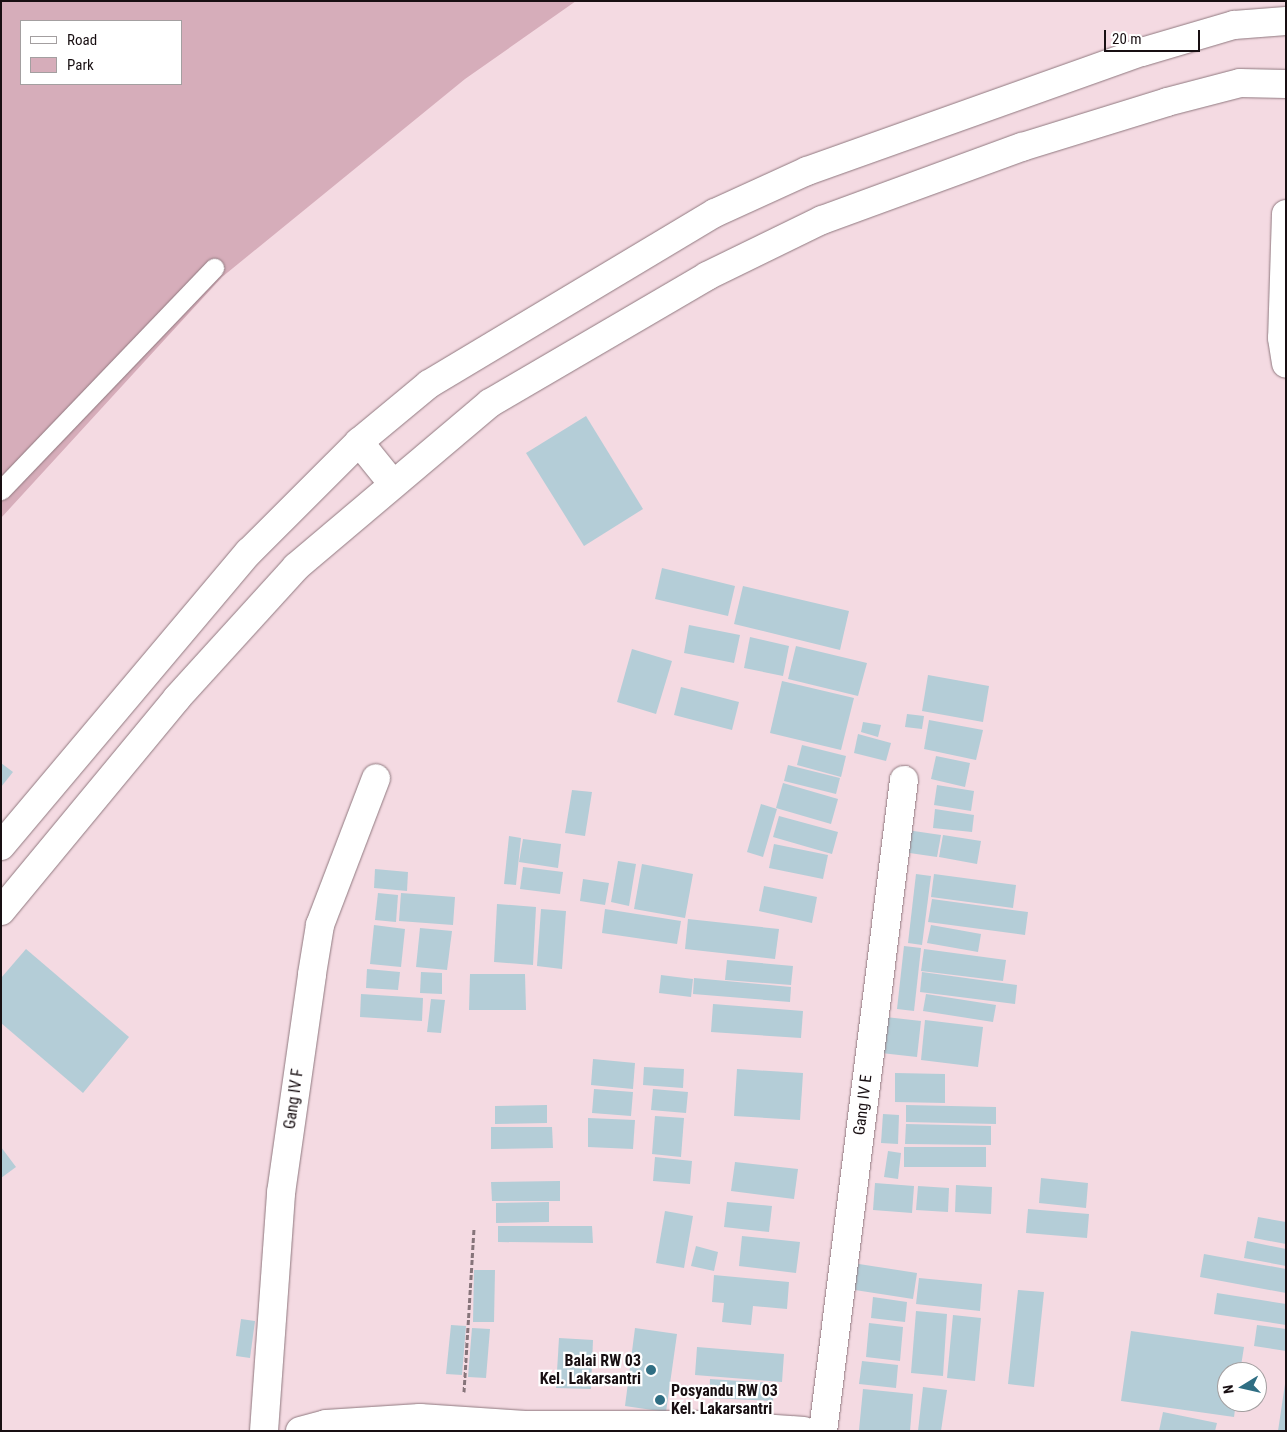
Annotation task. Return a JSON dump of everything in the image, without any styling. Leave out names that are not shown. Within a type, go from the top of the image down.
[{"type":"street","points":[[1,846],[249,552],[359,442],[429,384],[522,325],[715,213],[807,171],[1142,52],[1234,25],[1286,21]]},
{"type":"street","points":[[1,911],[177,698],[296,567],[490,403],[590,342],[822,220],[1022,147],[1167,102],[1240,83],[1286,84]]},
{"type":"street","points":[[1286,214],[1282,338],[1286,364]]},
{"type":"street","points":[[359,442],[393,484]]},
{"type":"street","name":"Gang IV F","points":[[264,1431],[281,1194],[320,925],[362,805],[376,778]]},
{"type":"street","name":"Gang IV E","points":[[823,1431],[904,780]]},
{"type":"street","points":[[300,1431],[326,1424],[420,1418],[463,1420],[525,1428],[717,1425],[804,1431]]},
{"type":"lane","points":[[1,490],[214,268]]},
{"type":"path","points":[[463,1420],[474,1229]]},
{"type":"green space","points":[[1,1],[576,1],[465,79],[222,277],[1,518]]},
{"type":"building","points":[[586,416],[643,509],[584,546],[526,453]]},
{"type":"building","points":[[662,568],[735,586],[728,616],[655,599]]},
{"type":"building","points":[[743,586],[849,611],[840,650],[734,624]]},
{"type":"building","points":[[689,625],[740,635],[734,663],[684,653]]},
{"type":"building","points":[[750,637],[789,646],[783,676],[744,668]]},
{"type":"building","points":[[796,646],[867,663],[858,696],[788,679]]},
{"type":"building","points":[[632,649],[672,661],[656,714],[617,702]]},
{"type":"building","points":[[928,675],[989,686],[983,722],[922,711]]},
{"type":"building","points":[[782,681],[854,698],[841,750],[770,733]]},
{"type":"building","points":[[681,687],[739,702],[732,730],[674,715]]},
{"type":"building","points":[[907,714],[924,716],[922,729],[905,727]]},
{"type":"building","points":[[929,720],[983,730],[976,760],[924,749]]},
{"type":"building","points":[[863,722],[881,725],[878,737],[861,732]]},
{"type":"building","points":[[858,734],[891,743],[886,761],[854,753]]},
{"type":"building","points":[[802,745],[846,756],[841,777],[797,765]]},
{"type":"building","points":[[936,756],[970,763],[965,787],[931,779]]},
{"type":"building","points":[[1,763],[13,772],[1,787]]},
{"type":"building","points":[[788,765],[840,778],[836,794],[784,781]]},
{"type":"building","points":[[783,783],[838,799],[831,824],[776,808]]},
{"type":"building","points":[[937,785],[974,791],[971,811],[934,805]]},
{"type":"building","points":[[572,790],[592,792],[585,836],[565,833]]},
{"type":"building","points":[[761,804],[777,809],[763,857],[747,852]]},
{"type":"building","points":[[935,809],[974,815],[972,832],[933,828]]},
{"type":"building","points":[[779,816],[838,832],[832,854],[773,837]]},
{"type":"building","points":[[900,829],[941,835],[937,857],[896,851]]},
{"type":"building","points":[[943,835],[981,841],[977,864],[939,857]]},
{"type":"building","points":[[509,836],[521,838],[516,885],[504,884]]},
{"type":"building","points":[[523,839],[561,844],[558,868],[519,862]]},
{"type":"building","points":[[774,844],[828,855],[823,879],[769,868]]},
{"type":"building","points":[[618,861],[636,864],[629,906],[611,902]]},
{"type":"building","points":[[642,864],[693,874],[685,918],[634,909]]},
{"type":"building","points":[[523,867],[563,872],[560,894],[520,889]]},
{"type":"building","points":[[375,869],[408,872],[407,891],[374,888]]},
{"type":"building","points":[[916,874],[931,876],[922,945],[908,943]]},
{"type":"building","points":[[934,874],[1016,885],[1013,908],[931,897]]},
{"type":"building","points":[[583,879],[609,883],[605,905],[580,901]]},
{"type":"building","points":[[764,886],[817,897],[812,923],[759,911]]},
{"type":"building","points":[[378,893],[398,895],[396,922],[375,920]]},
{"type":"building","points":[[401,893],[455,897],[453,925],[399,921]]},
{"type":"building","points":[[932,899],[1028,912],[1025,935],[928,922]]},
{"type":"building","points":[[497,904],[536,907],[533,965],[494,962]]},
{"type":"building","points":[[541,909],[566,911],[562,969],[537,966]]},
{"type":"building","points":[[605,909],[681,921],[677,944],[602,933]]},
{"type":"building","points":[[688,919],[779,929],[775,959],[685,949]]},
{"type":"building","points":[[374,925],[405,929],[401,967],[370,964]]},
{"type":"building","points":[[931,925],[981,934],[978,952],[927,943]]},
{"type":"building","points":[[420,928],[452,931],[447,970],[416,967]]},
{"type":"building","points":[[904,946],[921,948],[914,1011],[897,1009]]},
{"type":"building","points":[[26,949],[129,1037],[83,1093],[1,1023],[1,978]]},
{"type":"building","points":[[924,949],[1006,960],[1003,981],[921,971]]},
{"type":"building","points":[[727,960],[793,966],[791,985],[725,980]]},
{"type":"building","points":[[367,969],[400,972],[398,990],[366,988]]},
{"type":"building","points":[[421,972],[442,973],[442,994],[420,993]]},
{"type":"building","points":[[922,972],[1017,985],[1015,1004],[920,992]]},
{"type":"building","points":[[470,974],[525,974],[526,1010],[469,1010]]},
{"type":"building","points":[[661,975],[693,979],[691,997],[659,993]]},
{"type":"building","points":[[694,978],[791,987],[790,1002],[693,994]]},
{"type":"building","points":[[361,994],[423,998],[422,1021],[360,1017]]},
{"type":"building","points":[[926,994],[996,1005],[993,1022],[923,1011]]},
{"type":"building","points":[[431,999],[445,1000],[441,1033],[427,1032]]},
{"type":"building","points":[[713,1004],[803,1011],[801,1038],[711,1032]]},
{"type":"building","points":[[877,1016],[921,1021],[917,1057],[872,1052]]},
{"type":"building","points":[[925,1020],[983,1027],[978,1067],[921,1060]]},
{"type":"building","points":[[593,1059],[635,1063],[633,1089],[591,1085]]},
{"type":"building","points":[[644,1067],[684,1069],[683,1088],[643,1085]]},
{"type":"building","points":[[737,1069],[803,1073],[800,1120],[734,1116]]},
{"type":"building","points":[[895,1073],[945,1074],[945,1103],[895,1102]]},
{"type":"building","points":[[594,1089],[633,1092],[631,1116],[592,1113]]},
{"type":"building","points":[[653,1089],[688,1092],[686,1113],[651,1110]]},
{"type":"building","points":[[547,1105],[547,1123],[495,1124],[495,1106]]},
{"type":"building","points":[[906,1105],[996,1107],[996,1124],[906,1122]]},
{"type":"building","points":[[883,1114],[899,1115],[898,1144],[881,1143]]},
{"type":"building","points":[[655,1116],[684,1118],[681,1157],[652,1154]]},
{"type":"building","points":[[588,1118],[635,1120],[633,1149],[588,1147]]},
{"type":"building","points":[[906,1124],[991,1126],[991,1145],[905,1144]]},
{"type":"building","points":[[491,1127],[552,1127],[553,1148],[491,1149]]},
{"type":"building","points":[[1,1147],[16,1167],[1,1178]]},
{"type":"building","points":[[904,1147],[986,1147],[986,1167],[904,1167]]},
{"type":"building","points":[[888,1151],[901,1153],[898,1179],[884,1177]]},
{"type":"building","points":[[655,1157],[692,1161],[690,1184],[653,1181]]},
{"type":"building","points":[[735,1162],[798,1169],[794,1199],[731,1191]]},
{"type":"building","points":[[1041,1178],[1088,1183],[1086,1208],[1039,1203]]},
{"type":"building","points":[[560,1181],[560,1201],[492,1201],[491,1182]]},
{"type":"building","points":[[875,1183],[914,1186],[912,1213],[873,1210]]},
{"type":"building","points":[[956,1185],[992,1187],[991,1214],[955,1212]]},
{"type":"building","points":[[918,1186],[949,1188],[948,1212],[916,1210]]},
{"type":"building","points":[[549,1202],[549,1222],[496,1223],[496,1203]]},
{"type":"building","points":[[727,1202],[772,1206],[769,1232],[724,1227]]},
{"type":"building","points":[[1028,1209],[1089,1214],[1087,1238],[1026,1233]]},
{"type":"building","points":[[665,1211],[693,1216],[684,1268],[656,1263]]},
{"type":"building","points":[[1258,1217],[1286,1222],[1286,1244],[1254,1238]]},
{"type":"building","points":[[498,1226],[592,1226],[593,1243],[498,1242]]},
{"type":"building","points":[[742,1236],[800,1242],[796,1273],[739,1266]]},
{"type":"building","points":[[1247,1241],[1286,1249],[1286,1266],[1244,1258]]},
{"type":"building","points":[[696,1246],[718,1252],[714,1271],[691,1266]]},
{"type":"building","points":[[1204,1254],[1286,1269],[1286,1293],[1200,1277]]},
{"type":"building","points":[[846,1262],[917,1273],[913,1299],[842,1288]]},
{"type":"building","points":[[474,1270],[495,1270],[494,1322],[473,1322]]},
{"type":"building","points":[[714,1275],[789,1282],[787,1309],[753,1306],[751,1325],[722,1322],[724,1303],[712,1302]]},
{"type":"building","points":[[919,1278],[982,1284],[980,1311],[916,1304]]},
{"type":"building","points":[[1018,1290],[1044,1292],[1034,1387],[1008,1384]]},
{"type":"building","points":[[1217,1293],[1286,1304],[1286,1325],[1214,1314]]},
{"type":"building","points":[[873,1297],[907,1302],[905,1322],[871,1318]]},
{"type":"building","points":[[916,1311],[947,1314],[943,1376],[911,1373]]},
{"type":"building","points":[[953,1315],[981,1318],[975,1381],[947,1378]]},
{"type":"building","points":[[241,1319],[255,1321],[250,1358],[236,1356]]},
{"type":"building","points":[[869,1323],[903,1327],[900,1361],[866,1357]]},
{"type":"building","points":[[451,1325],[466,1326],[462,1375],[446,1374]]},
{"type":"building","points":[[1257,1325],[1286,1329],[1286,1351],[1254,1346]]},
{"type":"building","points":[[472,1328],[490,1329],[486,1378],[468,1377]]},
{"type":"building","name":"Balai RW 03 Kel. Lakarsantri","points":[[635,1328],[677,1334],[666,1412],[625,1406]]},
{"type":"building","points":[[1131,1331],[1244,1347],[1242,1362],[1217,1362],[1217,1412],[1235,1412],[1234,1417],[1121,1401]]},
{"type":"building","points":[[559,1338],[593,1340],[591,1389],[556,1388]]},
{"type":"building","points":[[697,1347],[784,1354],[782,1382],[695,1375]]},
{"type":"building","points":[[862,1361],[898,1365],[896,1388],[859,1384]]},
{"type":"building","points":[[710,1379],[774,1383],[773,1401],[709,1398]]},
{"type":"building","points":[[1285,1384],[1286,1431],[1278,1431]]},
{"type":"building","points":[[923,1387],[947,1390],[941,1431],[918,1431]]},
{"type":"building","points":[[863,1389],[913,1394],[910,1431],[859,1430]]},
{"type":"building","points":[[1163,1412],[1217,1423],[1215,1431],[1159,1431]]},
{"type":"place","name":"Balai RW 03 Kel. Lakarsantri","points":[[651,1370]]},
{"type":"place","name":"Posyandu RW 03 Kel. Lakarsantri","points":[[660,1400]]}]
